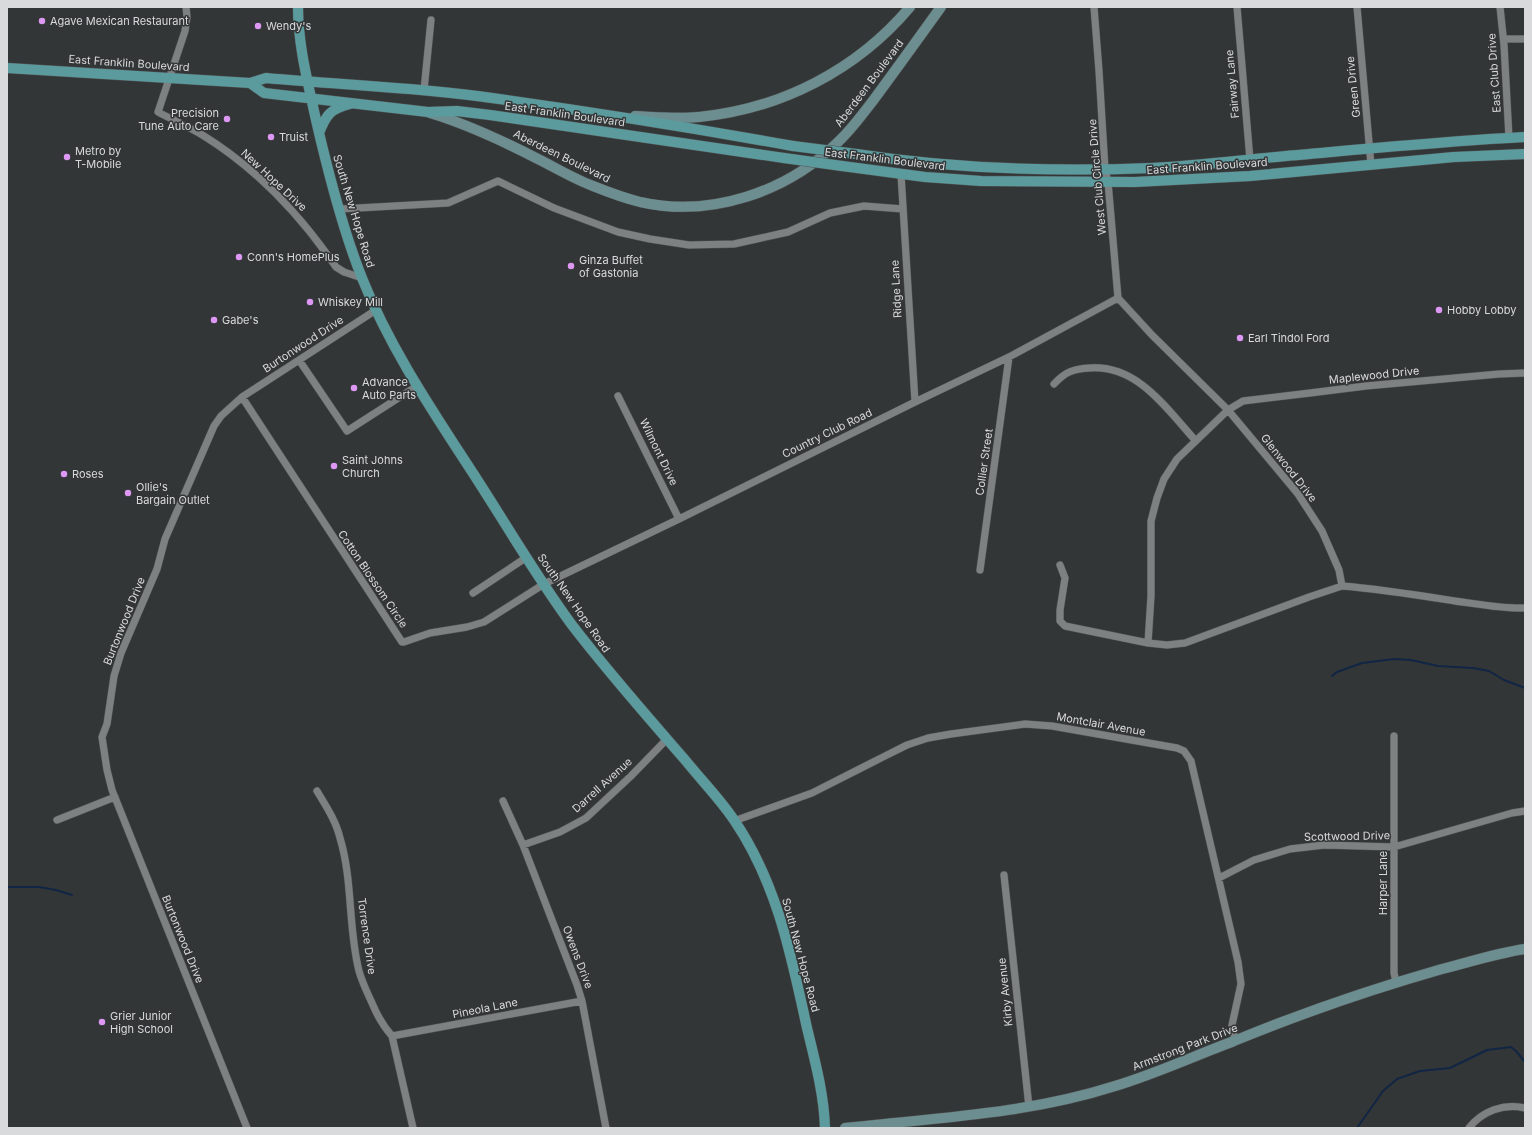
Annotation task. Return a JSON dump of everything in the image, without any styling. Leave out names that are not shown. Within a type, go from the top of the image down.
[{"type":"main road","name":"South New Hope Road","points":[[298,7],[299,31],[319,133],[348,239],[362,278],[376,310],[387,333],[417,386],[544,584],[595,654],[734,821],[756,857],[777,906],[800,993],[814,1059],[824,1113],[825,1128]]},
{"type":"main road","name":"Aberdeen Boulevard","points":[[608,116],[697,117],[721,115],[771,102],[815,83],[851,62],[892,27],[910,7]]},
{"type":"main road","name":"Aberdeen Boulevard","points":[[428,112],[506,143],[591,186],[640,202],[669,206],[687,206],[725,202],[763,191],[786,181],[838,143],[852,128],[881,90],[941,7]]},
{"type":"main road","name":"East Franklin Boulevard","points":[[7,68],[250,83],[266,78],[424,90],[492,98],[704,130],[793,146],[900,161],[964,166],[1105,169],[1153,168],[1370,148],[1525,138]]},
{"type":"main road","name":"East Franklin Boulevard","points":[[250,83],[264,92],[428,112],[457,111],[490,115],[901,174],[981,181],[1174,181],[1454,157],[1525,154]]},
{"type":"main road","points":[[319,133],[324,120],[334,109],[354,103]]},
{"type":"main road","name":"Armstrong Park Drive","points":[[845,1128],[951,1117],[1058,1102],[1116,1086],[1334,1003],[1396,982],[1496,954],[1525,949]]},
{"type":"street","points":[[170,78],[187,24],[186,7]]},
{"type":"street","name":"West Club Circle Drive","points":[[1094,7],[1105,169],[1108,182],[1118,298]]},
{"type":"street","name":"Fairway Lane","points":[[1237,7],[1250,160]]},
{"type":"street","name":"Green Drive","points":[[1356,7],[1371,165]]},
{"type":"street","name":"East Club Drive","points":[[1500,7],[1504,39],[1509,138]]},
{"type":"street","points":[[424,90],[431,20]]},
{"type":"street","points":[[1504,39],[1525,39]]},
{"type":"street","name":"New Hope Drive","points":[[170,78],[158,112],[203,136],[243,165],[275,193],[298,216],[336,266],[344,272],[362,278]]},
{"type":"street","name":"Ridge Lane","points":[[901,174],[915,402]]},
{"type":"street","points":[[340,209],[448,203],[498,181],[586,222],[618,232],[689,245],[734,244],[788,232],[830,212],[864,206],[903,209]]},
{"type":"street","name":"Country Club Road","points":[[544,584],[680,519],[1009,357],[1118,298]]},
{"type":"street","name":"Glenwood Drive","points":[[1118,298],[1152,335],[1228,410],[1298,494],[1322,531],[1339,570],[1342,586]]},
{"type":"street","name":"Burtonwood Drive","points":[[247,1128],[115,797],[107,770],[102,737],[107,724],[114,676],[121,654],[157,569],[165,539],[208,436],[221,416],[242,397],[376,310]]},
{"type":"street","name":"Collier Street","points":[[980,570],[1009,357]]},
{"type":"street","points":[[299,360],[347,430],[417,386]]},
{"type":"street","points":[[1054,384],[1062,375],[1077,369],[1100,367],[1119,372],[1135,379],[1151,392],[1196,440]]},
{"type":"street","name":"Maplewood Drive","points":[[1148,643],[1151,596],[1152,521],[1157,498],[1164,479],[1177,459],[1228,410],[1243,402],[1366,386],[1483,375],[1525,373]]},
{"type":"street","name":"Wilmont Drive","points":[[618,396],[680,519]]},
{"type":"street","name":"Cotton Blossom Circle","points":[[242,397],[402,642],[430,633],[476,625],[496,615],[544,584]]},
{"type":"street","points":[[473,593],[527,557]]},
{"type":"street","points":[[1060,565],[1065,578],[1060,610],[1060,621],[1065,626],[1148,643],[1167,645],[1185,642],[1342,586],[1371,588],[1514,609],[1525,608]]},
{"type":"street","name":"Montclair Avenue","points":[[734,821],[812,793],[907,745],[928,738],[951,734],[1020,725],[1052,726],[1177,748],[1184,751],[1191,761],[1238,962],[1241,984],[1232,1025],[1235,1040]]},
{"type":"street","name":"Harper Lane","points":[[1394,736],[1394,973],[1396,982]]},
{"type":"street","name":"Darrell Avenue","points":[[523,845],[560,832],[586,818],[631,776],[667,739]]},
{"type":"street","name":"Torrence Drive","points":[[317,791],[330,812],[340,837],[346,866],[354,940],[361,977],[381,1021],[392,1036],[413,1128]]},
{"type":"street","points":[[56,820],[115,797]]},
{"type":"street","name":"Owens Drive","points":[[503,802],[523,845],[577,985],[582,1001],[606,1128]]},
{"type":"street","name":"Scottwood Drive","points":[[1219,878],[1254,860],[1290,849],[1324,845],[1394,847],[1512,813],[1525,811]]},
{"type":"street","name":"Kirby Avenue","points":[[1004,875],[1029,1107]]},
{"type":"street","name":"Pineola Lane","points":[[392,1036],[582,1001]]},
{"type":"street","points":[[1470,1128],[1474,1122],[1483,1115],[1494,1110],[1506,1106],[1525,1108]]},
{"type":"waterway","points":[[1332,676],[1337,672],[1362,663],[1394,659],[1411,660],[1438,666],[1473,668],[1489,671],[1504,680],[1525,688]]},
{"type":"waterway","points":[[7,887],[39,887],[72,895]]},
{"type":"waterway","points":[[1357,1128],[1383,1091],[1397,1079],[1420,1071],[1450,1068],[1487,1050],[1511,1047],[1525,1062]]},
{"type":"place","name":"Agave Mexican Restaurant","points":[[42,21]]},
{"type":"place","name":"Wendy's","points":[[258,26]]},
{"type":"place","name":"Precision Tune Auto Care","points":[[227,119]]},
{"type":"place","name":"Truist","points":[[271,137]]},
{"type":"place","name":"Metro by T-Mobile","points":[[67,157]]},
{"type":"place","name":"Conn's HomePlus","points":[[239,257]]},
{"type":"place","name":"Ginza Buffet of Gastonia","points":[[571,266]]},
{"type":"place","name":"Whiskey Mill","points":[[310,302]]},
{"type":"place","name":"Hobby Lobby","points":[[1439,310]]},
{"type":"place","name":"Gabe's","points":[[214,320]]},
{"type":"place","name":"Earl Tindol Ford","points":[[1240,338]]},
{"type":"place","name":"Advance Auto Parts","points":[[354,388]]},
{"type":"place","name":"Saint Johns Church","points":[[334,466]]},
{"type":"place","name":"Roses","points":[[64,474]]},
{"type":"place","name":"Ollie's Bargain Outlet","points":[[128,493]]},
{"type":"place","name":"Grier Junior High School","points":[[102,1022]]}]
